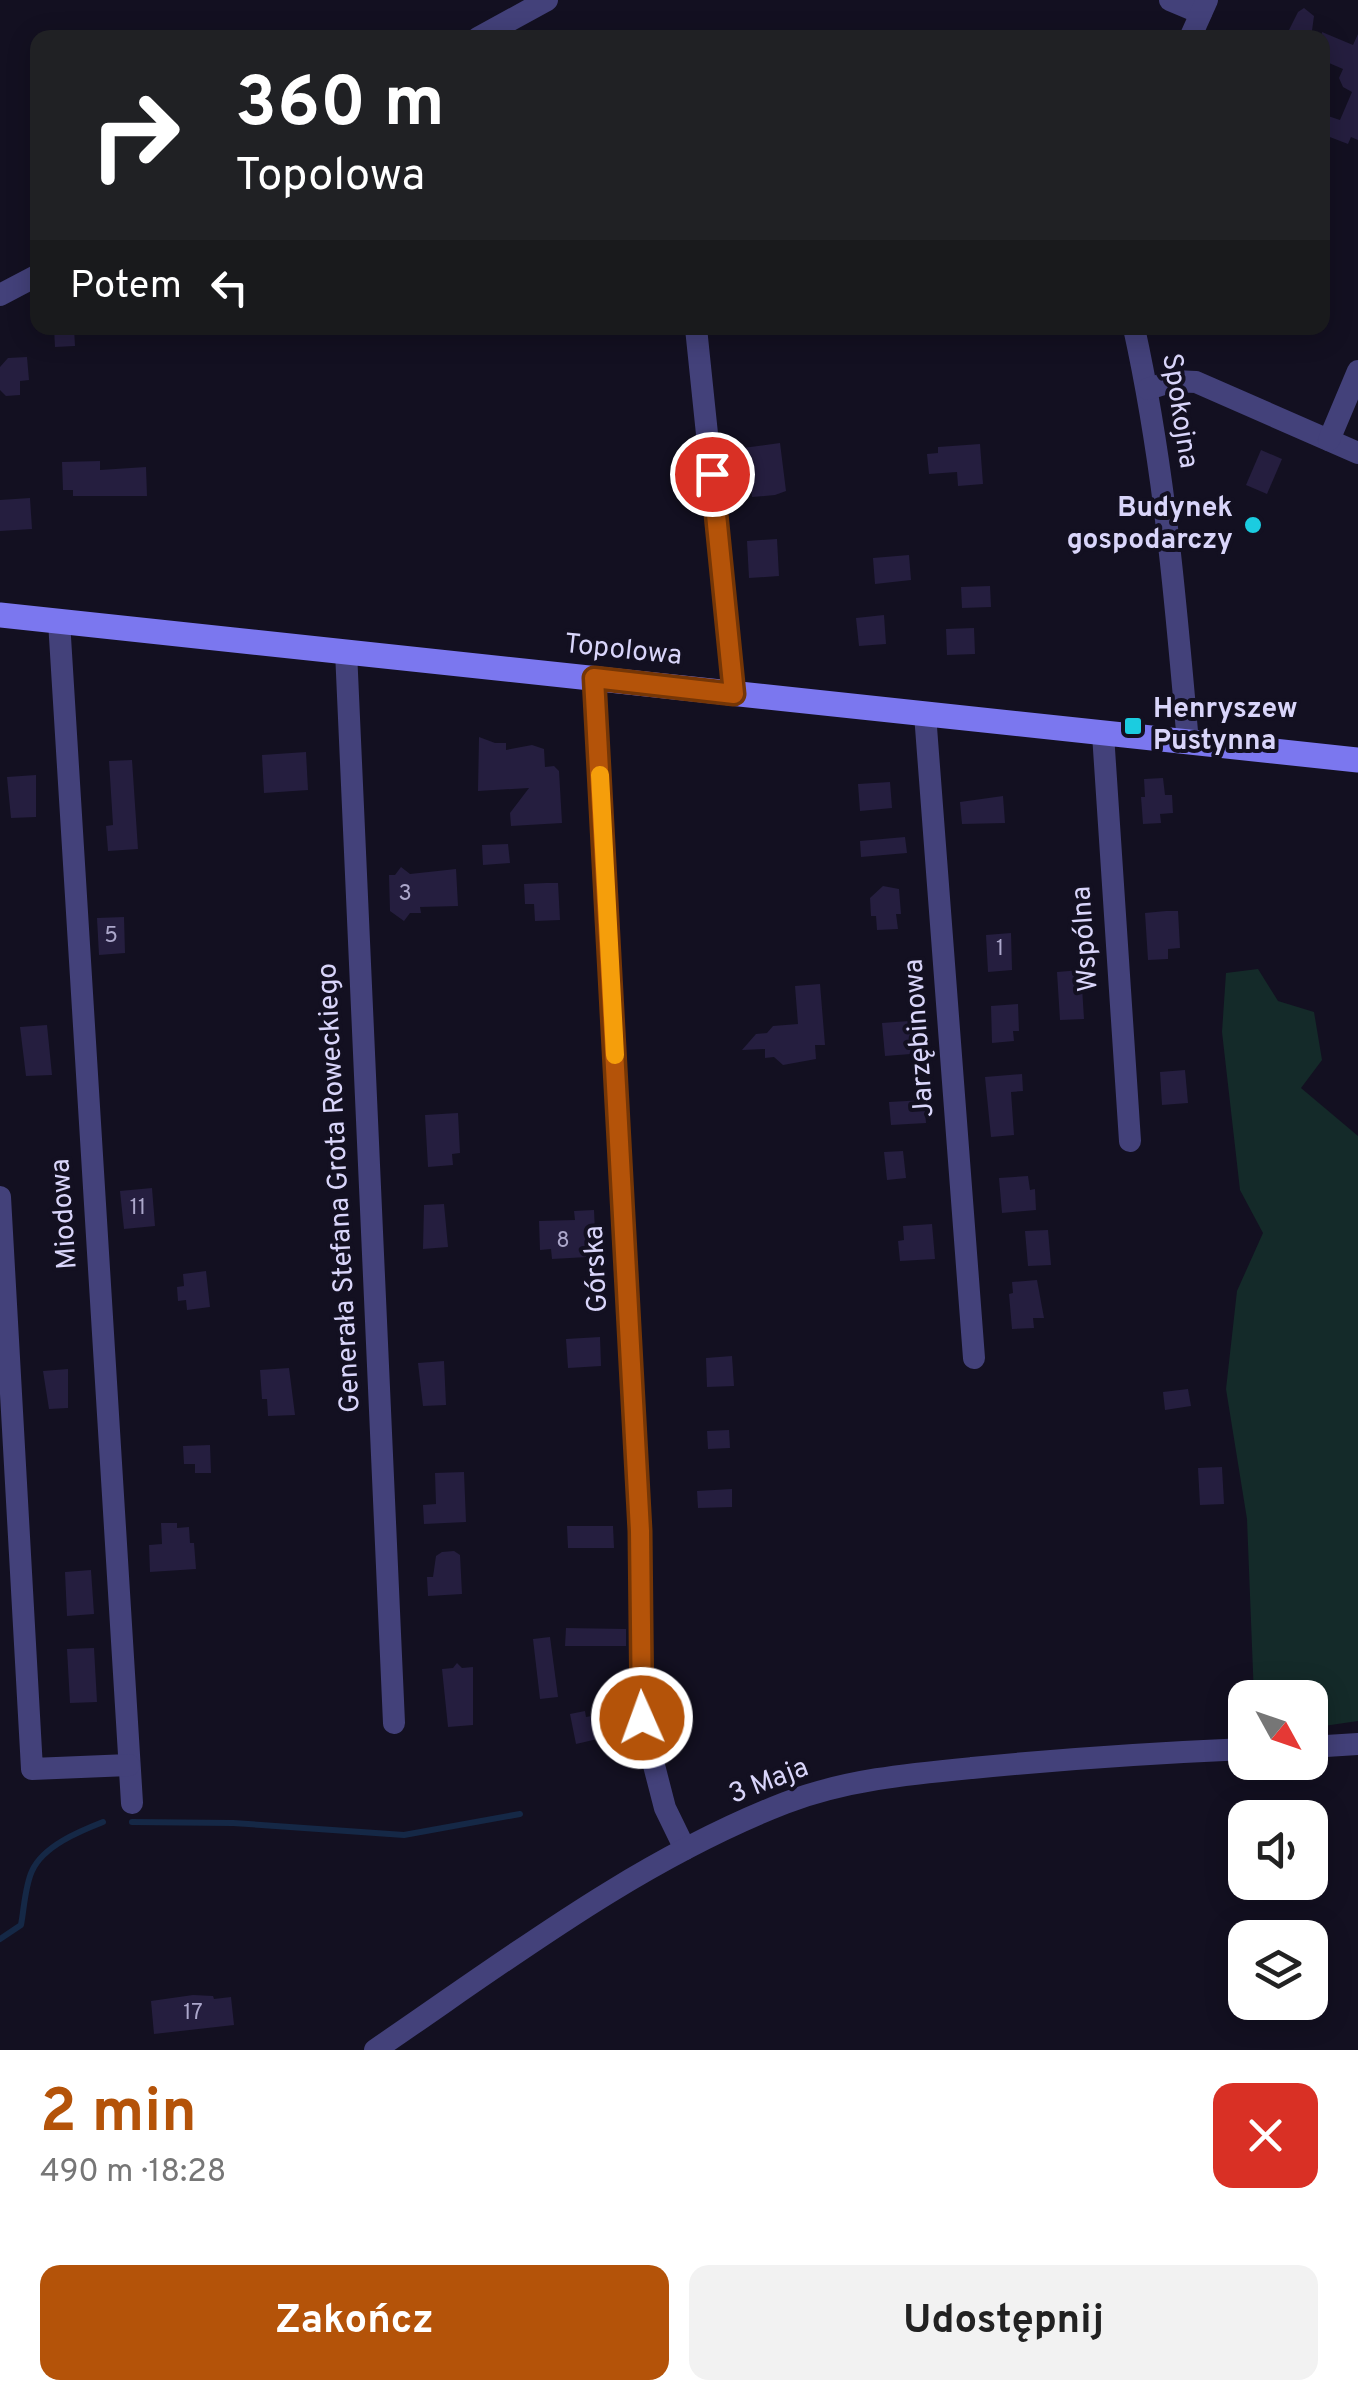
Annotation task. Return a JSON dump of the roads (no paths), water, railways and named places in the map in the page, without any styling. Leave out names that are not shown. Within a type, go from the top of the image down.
[{"type":"street","points":[[493,30],[547,0]]},
{"type":"street","points":[[1170,0],[1204,6],[1194,30]]},
{"type":"street","points":[[0,295],[30,279]]},
{"type":"street","points":[[697,335],[734,694]]},
{"type":"street","name":"Spokojna","points":[[1136,335],[1148,390],[1174,586],[1188,743]]},
{"type":"street","points":[[1329,440],[1358,370]]},
{"type":"street","points":[[1148,390],[1172,380],[1196,382],[1358,453]]},
{"type":"street","name":"Topolowa","points":[[0,615],[1358,760]]},
{"type":"street","name":"Miodowa","points":[[59,621],[132,1804]]},
{"type":"street","name":"Generała Stefana Grota Roweckiego","points":[[346,651],[394,1723]]},
{"type":"street","name":"Górska","points":[[594,678],[640,1531],[642,1718],[665,1808],[685,1849]]},
{"type":"street","name":"Jarzębinowa","points":[[925,714],[974,1358]]},
{"type":"street","name":"Wspólna","points":[[1103,734],[1130,1141]]},
{"type":"street","points":[[0,1196],[32,1769],[129,1765]]},
{"type":"street","points":[[1328,1746],[1358,1744]]},
{"type":"street","name":"3 Maja","points":[[375,2050],[576,1913],[685,1849],[787,1802],[878,1778],[1098,1755],[1228,1750]]},
{"type":"waterway","points":[[132,1822],[233,1823],[404,1835],[520,1814]]},
{"type":"waterway","points":[[0,1939],[21,1925],[32,1871],[44,1854],[63,1840],[103,1822]]},
{"type":"place","name":"Budynek gospodarczy","points":[[1253,525]]},
{"type":"place","name":"Henryszew Pustynna","points":[[1133,726]]}]
